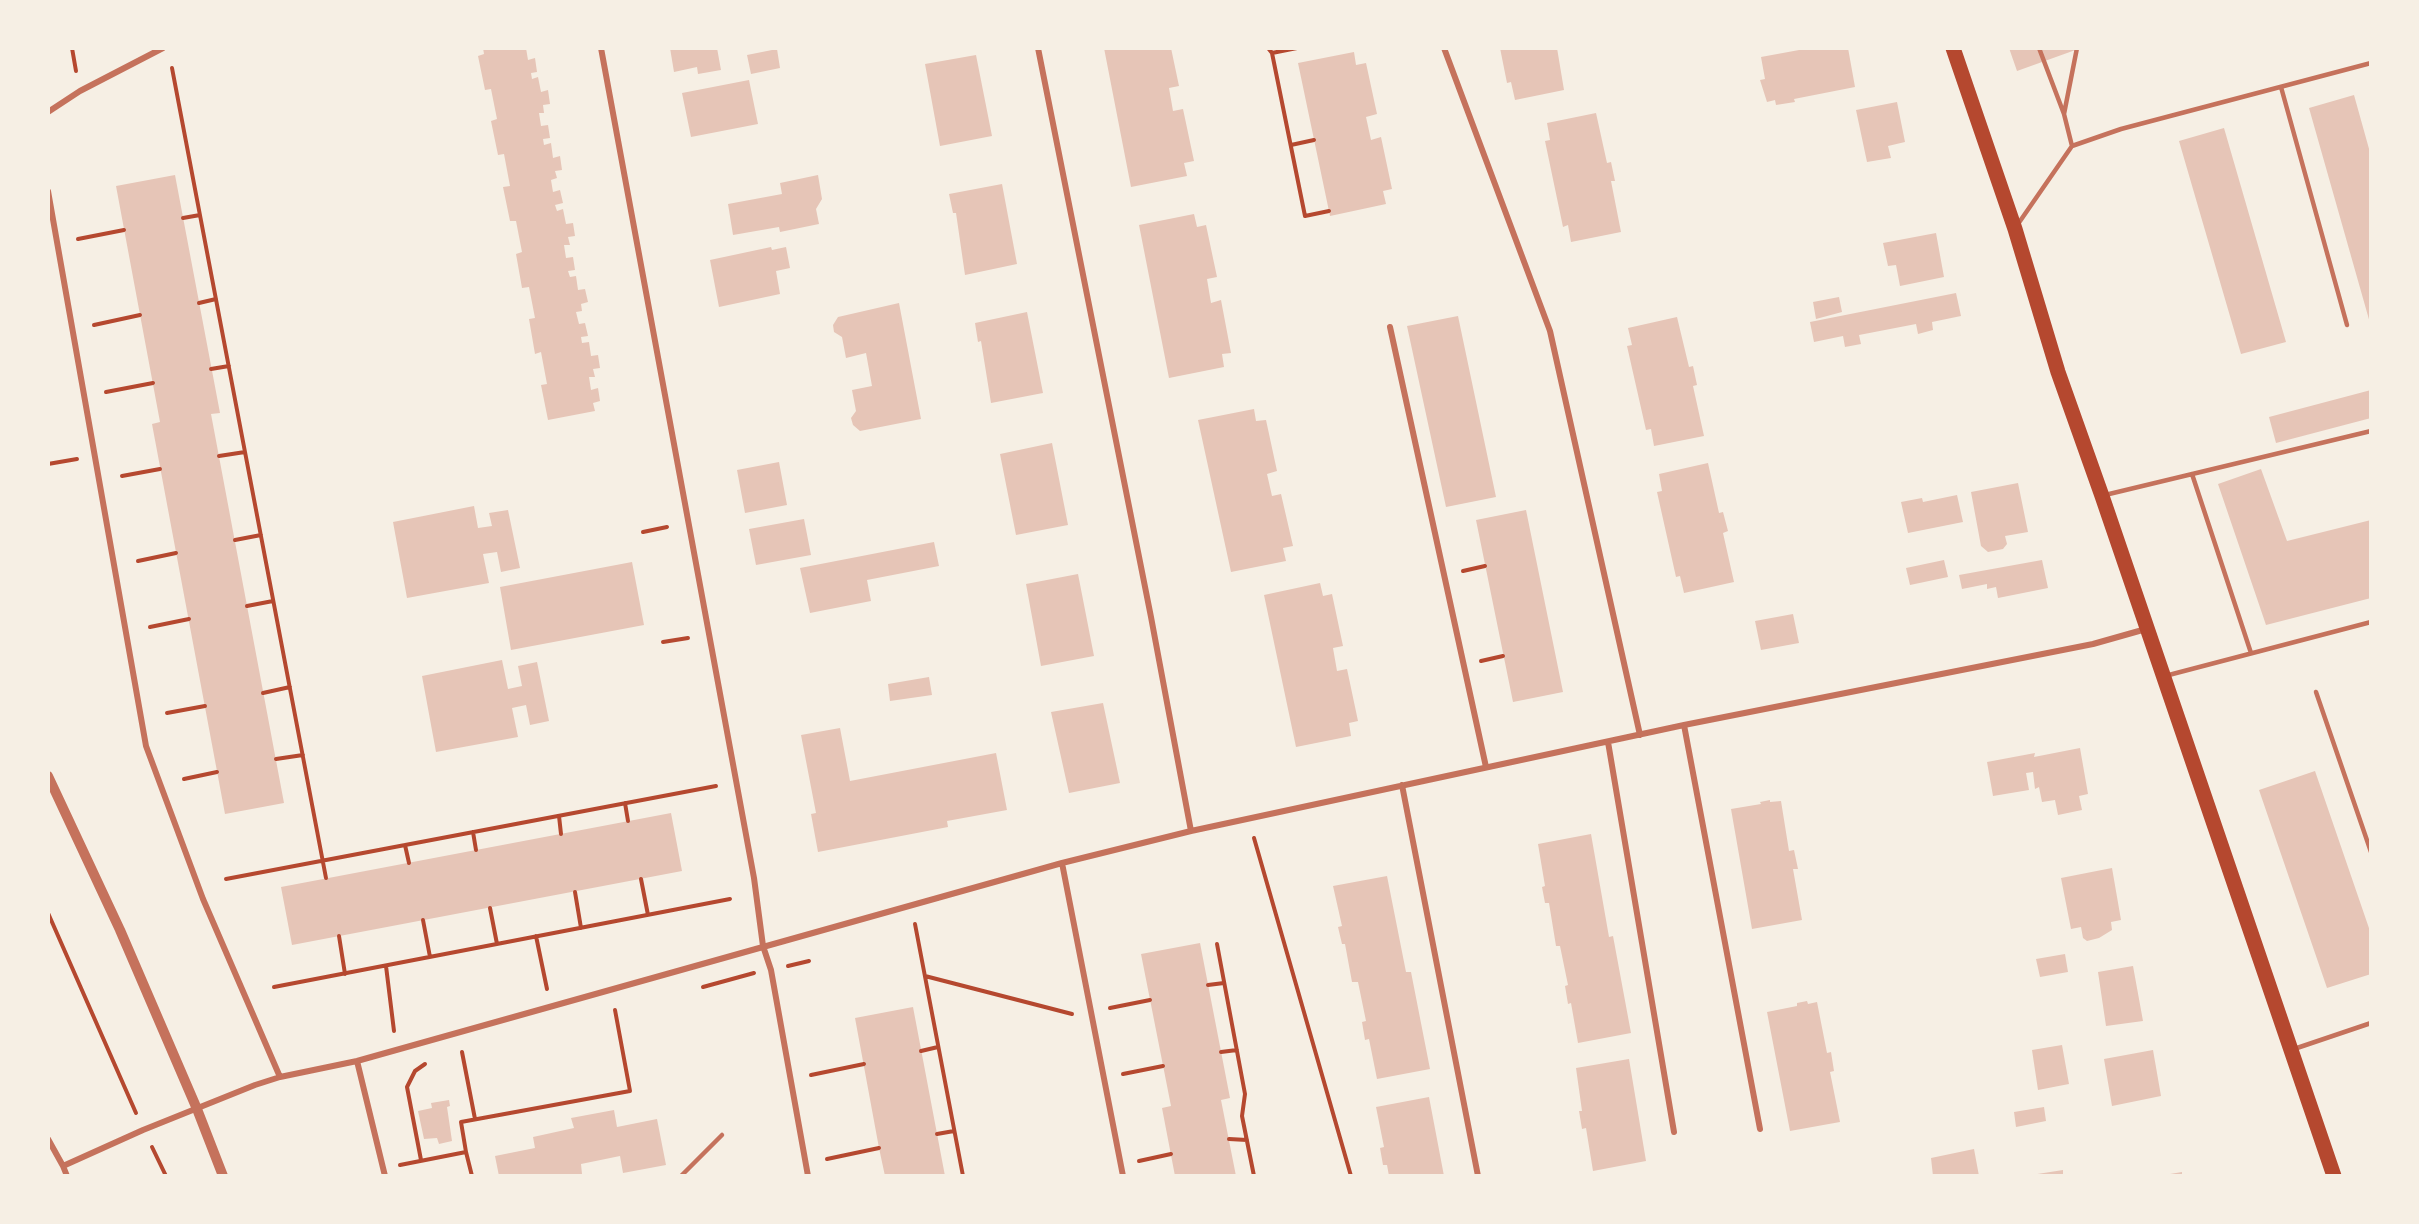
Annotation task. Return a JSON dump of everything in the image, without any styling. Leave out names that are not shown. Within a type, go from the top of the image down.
[{"type":"main road","points":[[1953,48],[2015,229],[2058,372],[2334,1176]]},
{"type":"street","points":[[48,112],[80,91],[163,48]]},
{"type":"street","points":[[601,48],[752,866],[763,946],[771,970],[808,1176]]},
{"type":"street","points":[[1038,48],[1191,831]]},
{"type":"street","points":[[1444,48],[1550,331],[1640,735]]},
{"type":"street","points":[[48,190],[146,746],[203,898],[280,1077]]},
{"type":"street","points":[[1390,327],[1486,767]]},
{"type":"street","points":[[63,1166],[143,1130],[280,1077],[357,1061],[396,1048],[551,1007],[1062,863],[1191,831],[1402,785],[1684,725],[2093,644],[2146,629]]},
{"type":"street","points":[[1684,725],[1760,1129]]},
{"type":"street","points":[[1608,742],[1674,1132]]},
{"type":"street","points":[[48,776],[120,930],[197,1109],[223,1176]]},
{"type":"street","points":[[1402,785],[1478,1176]]},
{"type":"street","points":[[1062,863],[1123,1176]]},
{"type":"street","points":[[357,1061],[385,1173]]},
{"type":"street","points":[[48,1139],[67,1176]]},
{"type":"lane","points":[[2039,48],[2064,114],[2072,146]]},
{"type":"lane","points":[[2064,114],[2077,48]]},
{"type":"lane","points":[[2015,229],[2072,146],[2121,129],[2371,63]]},
{"type":"lane","points":[[2281,87],[2348,325]]},
{"type":"lane","points":[[2102,496],[2371,431]]},
{"type":"lane","points":[[2192,474],[2251,653]]},
{"type":"lane","points":[[2163,676],[2371,621]]},
{"type":"lane","points":[[2316,692],[2371,852]]},
{"type":"lane","points":[[2291,1050],[2371,1023]]},
{"type":"lane","points":[[681,1176],[722,1135]]},
{"type":"path","points":[[1268,48],[1272,53],[1305,216],[1329,211]]},
{"type":"path","points":[[1272,53],[1297,48]]},
{"type":"path","points":[[172,68],[326,878]]},
{"type":"path","points":[[1291,145],[1314,140]]},
{"type":"path","points":[[183,218],[200,215]]},
{"type":"path","points":[[78,239],[124,231]]},
{"type":"path","points":[[199,303],[216,300]]},
{"type":"path","points":[[94,325],[140,315]]},
{"type":"path","points":[[211,369],[229,366]]},
{"type":"path","points":[[106,392],[153,383]]},
{"type":"path","points":[[219,456],[245,452]]},
{"type":"path","points":[[48,464],[95,455]]},
{"type":"path","points":[[122,476],[160,469]]},
{"type":"path","points":[[643,532],[667,527]]},
{"type":"path","points":[[235,540],[261,535]]},
{"type":"path","points":[[138,561],[176,553]]},
{"type":"path","points":[[247,606],[273,601]]},
{"type":"path","points":[[150,627],[189,619]]},
{"type":"path","points":[[663,642],[688,638]]},
{"type":"path","points":[[263,693],[290,687]]},
{"type":"path","points":[[167,713],[205,706]]},
{"type":"path","points":[[276,759],[303,754]]},
{"type":"path","points":[[184,779],[218,772]]},
{"type":"path","points":[[226,879],[716,786]]},
{"type":"path","points":[[625,803],[628,821]]},
{"type":"path","points":[[559,816],[561,834]]},
{"type":"path","points":[[473,832],[476,850]]},
{"type":"path","points":[[1254,838],[1351,1176]]},
{"type":"path","points":[[405,845],[409,863]]},
{"type":"path","points":[[641,879],[648,915]]},
{"type":"path","points":[[575,892],[581,928]]},
{"type":"path","points":[[274,987],[730,898]]},
{"type":"path","points":[[490,908],[497,944]]},
{"type":"path","points":[[48,913],[143,1130],[166,1176]]},
{"type":"path","points":[[423,920],[430,957]]},
{"type":"path","points":[[915,924],[963,1176]]},
{"type":"path","points":[[339,936],[345,974]]},
{"type":"path","points":[[536,936],[551,1007]]},
{"type":"path","points":[[1217,944],[1245,1094],[1242,1116],[1254,1176]]},
{"type":"path","points":[[700,987],[809,961]]},
{"type":"path","points":[[386,966],[396,1048]]},
{"type":"path","points":[[925,976],[1093,1016],[1150,1000]]},
{"type":"path","points":[[1208,985],[1224,983]]},
{"type":"path","points":[[604,1013],[625,1008]]},
{"type":"path","points":[[472,1176],[461,1122],[630,1091],[615,1010]]},
{"type":"path","points":[[921,1051],[938,1047]]},
{"type":"path","points":[[1221,1052],[1237,1050]]},
{"type":"path","points":[[452,1054],[462,1051],[475,1119]]},
{"type":"path","points":[[421,1160],[407,1087],[415,1071],[430,1060]]},
{"type":"path","points":[[811,1075],[864,1064]]},
{"type":"path","points":[[1104,1078],[1163,1066]]},
{"type":"path","points":[[937,1134],[954,1131]]},
{"type":"path","points":[[1229,1139],[1247,1140]]},
{"type":"path","points":[[827,1160],[879,1148]]},
{"type":"path","points":[[385,1173],[421,1160],[466,1152]]},
{"type":"path","points":[[1121,1166],[1171,1154]]},
{"type":"building","points":[[483,48],[526,48],[528,60],[535,58],[537,72],[531,73],[532,79],[538,77],[541,92],[548,90],[550,104],[543,105],[544,113],[539,113],[541,126],[548,125],[550,138],[543,139],[544,145],[551,143],[553,158],[560,156],[562,170],[555,171],[557,178],[551,180],[553,192],[560,190],[563,203],[555,205],[557,211],[563,209],[566,224],[573,223],[575,236],[568,237],[570,245],[564,245],[566,258],[573,257],[575,270],[568,271],[570,277],[576,276],[578,290],[585,289],[588,302],[581,304],[582,311],[576,312],[579,324],[585,323],[588,336],[581,337],[582,343],[589,342],[591,356],[598,355],[600,368],[593,369],[595,377],[589,377],[591,390],[598,388],[600,401],[593,403],[595,411],[548,420],[541,385],[547,384],[541,352],[535,354],[529,319],[535,318],[529,287],[522,288],[516,254],[522,252],[516,221],[510,221],[503,187],[510,186],[504,154],[498,155],[491,121],[497,119],[491,89],[485,90],[478,56],[484,54]]},
{"type":"building","points":[[670,48],[717,48],[721,70],[698,74],[697,67],[674,72]]},
{"type":"building","points":[[1104,48],[1171,48],[1179,86],[1169,88],[1173,111],[1183,109],[1194,161],[1184,163],[1187,176],[1131,187]]},
{"type":"building","points":[[1500,48],[1557,48],[1564,90],[1515,100],[1511,82],[1507,83]]},
{"type":"building","points":[[1810,48],[1848,48],[1855,87],[1794,99],[1795,102],[1776,105],[1775,100],[1767,102],[1760,80],[1765,79],[1761,57]]},
{"type":"building","points":[[2009,48],[2081,48],[2017,71]]},
{"type":"building","points":[[777,49],[780,68],[751,74],[747,55]]},
{"type":"building","points":[[1354,52],[1356,65],[1366,63],[1377,114],[1366,117],[1371,140],[1381,137],[1392,189],[1383,191],[1386,204],[1330,216],[1298,63]]},
{"type":"building","points":[[976,55],[992,136],[940,146],[925,64]]},
{"type":"building","points":[[749,80],[758,124],[691,137],[682,93]]},
{"type":"building","points":[[2354,95],[2371,156],[2370,323],[2309,108]]},
{"type":"building","points":[[1897,102],[1905,142],[1888,146],[1891,158],[1867,162],[1856,110]]},
{"type":"building","points":[[1596,113],[1607,163],[1611,162],[1615,181],[1611,181],[1621,232],[1571,242],[1568,225],[1563,227],[1545,141],[1550,140],[1547,123]]},
{"type":"building","points":[[2224,128],[2286,342],[2241,354],[2179,141]]},
{"type":"building","points":[[175,175],[220,413],[211,414],[284,803],[225,814],[152,424],[160,422],[116,186]]},
{"type":"building","points":[[818,175],[822,199],[816,209],[819,224],[780,232],[779,227],[733,235],[728,204],[782,194],[780,183]]},
{"type":"building","points":[[1002,184],[1017,264],[965,275],[956,213],[953,213],[949,194]]},
{"type":"building","points":[[1194,214],[1197,227],[1206,225],[1217,277],[1207,279],[1211,303],[1221,300],[1231,353],[1222,354],[1224,367],[1169,378],[1139,225]]},
{"type":"building","points":[[1936,233],[1944,277],[1900,286],[1896,265],[1888,266],[1883,243]]},
{"type":"building","points":[[771,247],[772,250],[786,247],[790,268],[776,271],[780,294],[719,307],[710,260]]},
{"type":"building","points":[[1956,293],[1961,316],[1932,322],[1933,330],[1918,334],[1916,324],[1859,335],[1861,344],[1845,347],[1843,336],[1814,342],[1810,322]]},
{"type":"building","points":[[1839,297],[1842,312],[1816,319],[1813,302]]},
{"type":"building","points":[[899,303],[921,419],[860,431],[853,425],[851,418],[856,411],[852,390],[872,386],[866,353],[846,358],[842,337],[834,332],[833,325],[838,317]]},
{"type":"building","points":[[1027,312],[1043,393],[991,403],[981,341],[978,342],[975,323]]},
{"type":"building","points":[[1458,316],[1496,497],[1446,507],[1407,326]]},
{"type":"building","points":[[1677,317],[1689,367],[1693,366],[1697,385],[1693,386],[1704,436],[1654,446],[1651,429],[1646,430],[1627,346],[1632,345],[1628,328]]},
{"type":"building","points":[[2371,390],[2371,418],[2276,443],[2269,417]]},
{"type":"building","points":[[1254,409],[1256,421],[1266,420],[1277,471],[1267,474],[1272,496],[1281,494],[1293,546],[1283,548],[1286,561],[1231,572],[1198,420]]},
{"type":"building","points":[[1052,443],[1068,525],[1016,535],[1000,454]]},
{"type":"building","points":[[779,462],[787,505],[745,513],[737,470]]},
{"type":"building","points":[[1708,463],[1719,513],[1723,512],[1728,531],[1723,533],[1734,582],[1684,593],[1680,576],[1676,577],[1657,492],[1662,491],[1659,474]]},
{"type":"building","points":[[2261,469],[2287,541],[2371,520],[2371,598],[2266,625],[2218,484]]},
{"type":"building","points":[[2018,483],[2028,532],[2005,536],[2007,544],[2003,549],[1988,552],[1981,546],[1971,492]]},
{"type":"building","points":[[1957,495],[1963,522],[1908,533],[1901,502],[1922,498],[1923,502]]},
{"type":"building","points":[[474,506],[478,528],[492,526],[489,513],[508,510],[520,568],[501,572],[497,552],[483,554],[489,583],[407,598],[393,522]]},
{"type":"building","points":[[1526,510],[1563,692],[1513,702],[1476,520]]},
{"type":"building","points":[[804,519],[811,555],[756,565],[749,529]]},
{"type":"building","points":[[934,542],[939,566],[867,580],[871,601],[810,613],[800,568]]},
{"type":"building","points":[[1944,560],[1948,577],[1910,585],[1906,568]]},
{"type":"building","points":[[2042,560],[2048,588],[1998,598],[1996,587],[1987,589],[1987,584],[1962,589],[1959,575]]},
{"type":"building","points":[[632,562],[644,625],[511,650],[500,587]]},
{"type":"building","points":[[1078,574],[1094,656],[1041,666],[1026,584]]},
{"type":"building","points":[[1320,583],[1323,596],[1332,594],[1343,646],[1333,648],[1337,671],[1347,669],[1358,721],[1349,723],[1351,736],[1296,747],[1264,595]]},
{"type":"building","points":[[1793,614],[1799,643],[1761,650],[1755,621]]},
{"type":"building","points":[[502,660],[508,689],[522,686],[518,666],[537,662],[549,721],[530,725],[526,705],[512,708],[518,737],[436,752],[422,676]]},
{"type":"building","points":[[929,677],[932,695],[890,701],[888,684]]},
{"type":"building","points":[[1103,703],[1120,783],[1069,793],[1051,712]]},
{"type":"building","points":[[840,728],[850,781],[996,753],[1007,810],[947,821],[948,827],[818,852],[811,814],[816,813],[801,735]]},
{"type":"building","points":[[2080,748],[2088,794],[2079,796],[2082,810],[2058,815],[2055,800],[2042,802],[2039,787],[2035,789],[2033,772],[2026,773],[2029,790],[1993,796],[1987,762],[2035,753],[2034,757]]},
{"type":"building","points":[[2315,771],[2371,934],[2371,974],[2327,988],[2259,790]]},
{"type":"building","points":[[1770,800],[1770,802],[1781,801],[1789,851],[1794,850],[1798,869],[1793,869],[1802,920],[1752,929],[1731,809],[1761,804],[1760,802]]},
{"type":"building","points":[[671,813],[682,871],[292,945],[281,887]]},
{"type":"building","points":[[1591,834],[1609,937],[1613,936],[1631,1033],[1578,1043],[1571,1003],[1568,1004],[1565,986],[1568,985],[1560,946],[1556,946],[1549,903],[1545,903],[1542,887],[1545,886],[1538,844]]},
{"type":"building","points":[[2112,868],[2121,920],[2111,922],[2112,930],[2099,938],[2087,941],[2083,938],[2081,927],[2071,929],[2061,878]]},
{"type":"building","points":[[1387,876],[1406,972],[1411,972],[1430,1069],[1377,1079],[1369,1039],[1365,1040],[1362,1022],[1366,1021],[1358,982],[1352,982],[1345,944],[1342,944],[1338,927],[1342,926],[1333,886]]},
{"type":"building","points":[[1200,943],[1230,1098],[1221,1100],[1236,1176],[1175,1176],[1162,1108],[1171,1106],[1141,954]]},
{"type":"building","points":[[2065,954],[2068,972],[2040,977],[2036,959]]},
{"type":"building","points":[[2133,966],[2143,1021],[2106,1026],[2098,972]]},
{"type":"building","points":[[1807,1001],[1808,1004],[1817,1002],[1827,1053],[1831,1052],[1834,1071],[1830,1072],[1840,1122],[1790,1131],[1767,1012],[1797,1006],[1797,1003]]},
{"type":"building","points":[[913,1007],[945,1176],[885,1176],[879,1148],[855,1018]]},
{"type":"building","points":[[2062,1045],[2069,1084],[2038,1090],[2032,1050]]},
{"type":"building","points":[[2153,1050],[2161,1096],[2112,1106],[2104,1059]]},
{"type":"building","points":[[1629,1059],[1646,1161],[1593,1171],[1586,1128],[1582,1129],[1579,1111],[1582,1111],[1576,1068]]},
{"type":"building","points":[[1429,1097],[1444,1176],[1389,1176],[1387,1165],[1383,1165],[1380,1148],[1384,1147],[1376,1107]]},
{"type":"building","points":[[449,1100],[450,1106],[447,1107],[452,1141],[439,1144],[437,1138],[424,1139],[418,1111],[432,1108],[431,1103]]},
{"type":"building","points":[[2044,1107],[2046,1121],[2016,1127],[2014,1112]]},
{"type":"building","points":[[614,1110],[617,1127],[657,1119],[666,1165],[623,1173],[620,1156],[581,1164],[582,1174],[575,1176],[499,1176],[495,1156],[535,1148],[533,1137],[574,1128],[571,1118]]},
{"type":"building","points":[[1974,1149],[1979,1176],[1933,1176],[1931,1158]]},
{"type":"building","points":[[2063,1170],[2063,1176],[2031,1176],[2031,1175]]},
{"type":"building","points":[[2182,1172],[2182,1176],[2164,1176],[2164,1175]]}]
